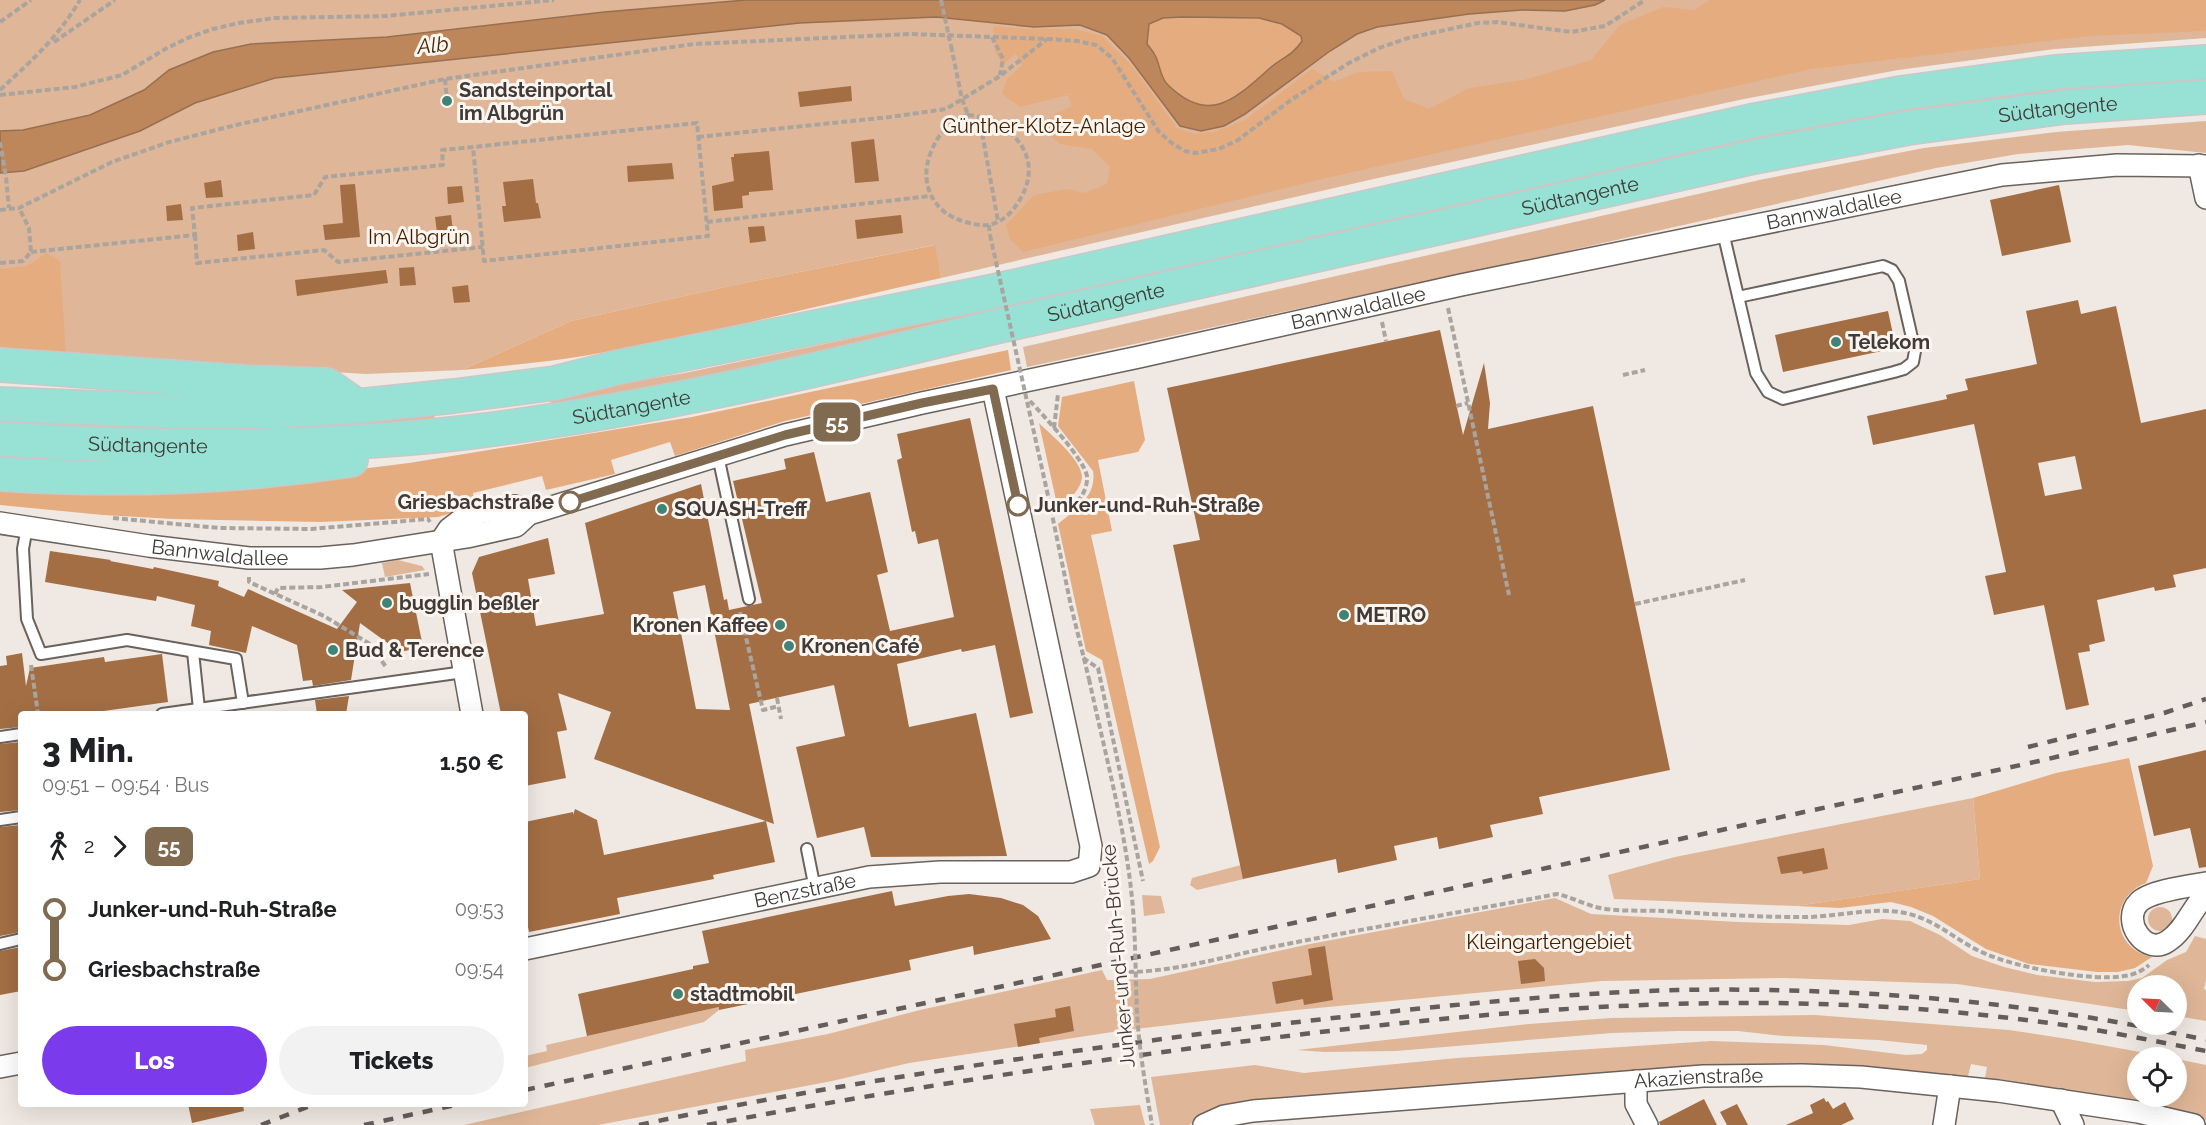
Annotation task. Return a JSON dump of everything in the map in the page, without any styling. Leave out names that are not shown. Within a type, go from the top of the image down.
[{"type":"highway","name":"Südtangente","points":[[0,404],[174,411],[273,411],[357,406],[555,382],[990,292],[1751,121],[1901,93],[2055,72],[2206,62]]},
{"type":"highway","name":"Südtangente","points":[[0,439],[177,446],[318,443],[419,436],[566,419],[764,380],[1731,162],[1908,128],[2066,107],[2206,97]]},
{"type":"highway","points":[[0,366],[327,385],[357,406]]},
{"type":"highway","points":[[0,474],[74,479],[184,478],[308,466],[377,455],[419,436]]},
{"type":"street","name":"Bannwaldallee","points":[[0,523],[149,546],[249,558],[320,558],[353,555],[441,541],[449,529],[462,519],[479,513],[514,506],[529,514],[785,435],[922,403],[1073,372],[1444,289],[2002,175],[2116,165],[2202,166],[2206,198]]},
{"type":"street","name":"Benzstraße","points":[[528,948],[869,877],[903,874],[1071,872],[1089,866],[1090,846],[1003,387]]},
{"type":"street","points":[[441,541],[471,711]]},
{"type":"street","points":[[2206,883],[2151,895],[2139,902],[2133,911],[2132,924],[2140,939],[2150,944],[2166,944],[2179,933],[2206,894]]},
{"type":"street","points":[[0,1068],[18,1064]]},
{"type":"street","name":"Akazienstraße","points":[[1204,1125],[1235,1113],[1325,1115],[1636,1081],[1704,1076],[1860,1077],[2061,1100],[2138,1112],[2194,1125]]},
{"type":"street","points":[[1636,1081],[1636,1104],[1647,1125]]},
{"type":"street","points":[[1944,1125],[1950,1086]]},
{"type":"street","points":[[2061,1100],[2073,1125]]},
{"type":"lane","points":[[1723,232],[1738,297],[1756,373],[1768,392],[1783,399],[1894,372],[1904,369],[1913,362],[1915,351],[1899,281],[1892,270],[1883,266],[1738,297]]},
{"type":"lane","points":[[718,456],[749,599]]},
{"type":"lane","points":[[27,527],[23,549],[27,619],[41,654],[127,640],[236,659],[243,703]]},
{"type":"lane","points":[[193,652],[199,709]]},
{"type":"lane","points":[[184,711],[464,672]]},
{"type":"lane","points":[[0,737],[18,734]]},
{"type":"lane","points":[[0,820],[18,817]]},
{"type":"lane","points":[[807,849],[815,888]]},
{"type":"lane","points":[[0,944],[18,940]]},
{"type":"path","points":[[0,22],[31,0]]},
{"type":"path","points":[[0,90],[48,45],[80,0]]},
{"type":"path","points":[[48,45],[115,0]]},
{"type":"path","points":[[0,95],[75,87],[122,75],[190,37],[239,23],[275,18],[386,16],[554,0]]},
{"type":"path","points":[[941,0],[962,99],[968,115]]},
{"type":"path","points":[[0,210],[19,208],[112,162],[169,142],[445,79],[694,44],[910,34],[1077,41],[1103,48],[1129,81],[1159,132],[1173,144],[1185,151],[1207,152],[1220,150],[1238,140],[1291,100],[1349,63],[1379,48],[1408,38],[1478,23],[1497,22],[1571,32],[1580,31],[1605,26],[1645,0]]},
{"type":"path","points":[[992,36],[1003,59],[1000,76]]},
{"type":"path","points":[[698,137],[946,109],[1000,76],[1047,39]]},
{"type":"path","points":[[445,79],[447,101]]},
{"type":"path","points":[[968,115],[979,116],[1000,124],[1018,140],[1028,160],[1029,180],[1020,202],[1006,217],[988,225],[956,219],[942,211],[930,196],[926,181],[926,164],[934,144],[952,121],[968,115]]},
{"type":"path","points":[[979,116],[998,221]]},
{"type":"path","points":[[472,147],[483,247],[484,261],[708,236],[697,123],[442,150],[443,165],[325,177],[314,195],[192,208],[197,263],[324,250],[338,262],[483,247]]},
{"type":"path","points":[[0,142],[9,208]]},
{"type":"path","points":[[707,222],[930,196]]},
{"type":"path","points":[[19,208],[29,228],[32,252]]},
{"type":"path","name":"Junker-und-Ruh-Brücke","points":[[988,225],[1123,839],[1131,886],[1137,1014],[1152,1125]]},
{"type":"path","points":[[0,263],[22,261],[32,252],[195,235]]},
{"type":"path","points":[[1444,289],[1509,595]]},
{"type":"path","points":[[1623,375],[1645,370]]},
{"type":"path","points":[[1054,429],[1059,389],[1073,372]]},
{"type":"path","points":[[1003,387],[1054,429],[1084,467],[1087,478],[1082,496],[1073,505],[1051,513]]},
{"type":"path","points":[[1456,406],[1468,403]]},
{"type":"path","points":[[109,517],[219,528],[312,529],[428,519],[441,541]]},
{"type":"path","points":[[249,558],[249,582],[324,616],[370,644],[386,666],[388,683]]},
{"type":"path","points":[[275,594],[278,588],[333,585],[447,572]]},
{"type":"path","points":[[1635,604],[1745,580]]},
{"type":"path","points":[[749,599],[738,602],[763,710],[779,706]]},
{"type":"path","points":[[38,711],[31,663],[41,654]]},
{"type":"path","points":[[1083,658],[1098,668],[1143,881]]},
{"type":"path","points":[[777,698],[781,719]]},
{"type":"path","points":[[1119,972],[1148,973],[1204,964],[1280,945],[1557,894],[1600,908],[1790,917],[1832,916],[1884,910],[1908,913],[1937,925],[1985,954],[2025,967],[2068,974],[2111,977],[2134,974],[2159,956],[2166,944]]},
{"type":"green space","points":[[0,0],[2206,0],[2206,38],[2055,49],[1898,70],[1744,99],[1378,178],[941,278],[934,245],[571,321],[462,370],[366,374],[0,352]]},
{"type":"green space","name":"Günther-Klotz-Anlage","points":[[1710,0],[2206,0],[2206,31],[2090,36],[1811,69],[1335,176],[1023,252],[1010,239],[1006,225],[1034,195],[1068,189],[1083,193],[1107,184],[1110,167],[1092,149],[1060,144],[1040,127],[1057,113],[1072,106],[1068,95],[1020,107],[1002,94],[1007,79],[1022,65],[1016,54],[1003,64],[996,54],[993,26],[1025,29],[1075,29],[1102,36],[1132,66],[1177,128],[1194,134],[1214,132],[1245,120],[1312,69],[1334,82],[1358,72],[1392,71],[1404,99],[1429,109],[1469,88],[1524,80],[1591,60],[1620,25],[1663,7],[1694,10]]},
{"type":"green space","points":[[1163,18],[1259,18],[1282,24],[1301,36],[1302,41],[1291,53],[1234,97],[1210,106],[1197,104],[1183,97],[1165,82],[1155,55],[1147,44],[1149,24]]},
{"type":"green space","points":[[2206,76],[2206,85],[757,369],[556,404],[549,402],[599,387],[685,373],[853,338],[1722,142],[1988,94]]},
{"type":"green space","points":[[2206,121],[2206,153],[2128,145],[2018,154],[1936,168],[1563,252],[1027,367],[1023,347],[1764,179],[1924,148],[2056,132]]},
{"type":"green space","points":[[935,245],[941,278],[633,347],[557,360],[462,370],[571,321],[739,284]]},
{"type":"green space","points":[[46,253],[60,261],[66,357],[0,352],[0,269],[28,266]]},
{"type":"green space","points":[[1008,350],[1011,370],[785,421],[675,456],[670,442],[611,460],[615,474],[546,490],[542,476],[473,493],[475,506],[438,517],[320,522],[173,519],[0,505],[0,484],[256,482],[409,463],[692,417]]},
{"type":"green space","points":[[1134,381],[1145,440],[1138,452],[1098,460],[1112,531],[1091,535],[1160,847],[1149,864],[1102,660],[1086,651],[1058,524],[1084,501],[1092,488],[1093,480],[1093,471],[1058,426],[1062,397]]},
{"type":"green space","points":[[434,415],[435,419],[422,422],[271,432],[0,426],[0,416]]},
{"type":"green space","points":[[1039,423],[1064,447],[1080,469],[1081,483],[1068,501],[1059,503],[1056,500]]},
{"type":"green space","points":[[398,560],[422,566],[425,570],[385,577],[382,563]]},
{"type":"green space","points":[[2129,758],[2153,866],[2146,883],[2125,899],[2120,910],[2119,922],[2128,944],[2138,952],[2152,957],[2135,968],[2118,972],[2097,972],[2029,964],[1986,949],[1933,916],[1891,902],[1840,908],[1796,906],[1980,879],[1973,798],[2056,773]]},
{"type":"green space","name":"Kleingartengebiet","points":[[1973,798],[1980,879],[1796,906],[1614,899],[1608,875],[1675,857]]},
{"type":"green space","points":[[1241,865],[1244,879],[1197,890],[1190,885],[1192,878]]},
{"type":"green space","points":[[1142,895],[1161,896],[1165,913],[1144,916]]},
{"type":"green space","name":"Kleingartengebiet","points":[[1555,898],[1591,914],[1849,925],[1882,919],[1910,921],[1940,935],[1972,956],[2004,967],[2037,975],[2095,982],[2127,981],[2127,1010],[1957,984],[1785,978],[1602,981],[1296,1010],[1119,1031],[909,1063],[832,1081],[598,1125],[464,1125],[746,1061],[745,1050],[828,1034],[920,1010],[1102,970],[1107,980],[1150,979],[1310,944]]},
{"type":"green space","points":[[2160,907],[2169,910],[2172,919],[2169,928],[2160,931],[2151,928],[2148,919],[2151,910]]},
{"type":"green space","name":"Kleingartengebiet","points":[[2195,936],[2206,939],[2204,989],[2206,990],[2206,1021],[2187,1018],[2187,975],[2146,975],[2167,960],[2186,952]]},
{"type":"green space","points":[[719,1007],[719,1010],[704,1022],[528,1067],[528,1055],[547,1051],[546,1045]]},
{"type":"green space","points":[[1815,1015],[2009,1030],[2068,1039],[2127,1050],[2127,1103],[1985,1078],[1987,1067],[1971,1064],[1968,1076],[1875,1069],[1713,1067],[1630,1071],[1328,1097],[1202,1117],[1189,1125],[1160,1125],[1151,1077],[1255,1065],[1304,1073],[1457,1058],[1711,1041],[1824,1045],[1906,1055],[1922,1054],[1927,1050],[1927,1045],[1878,1040],[1783,1036],[1738,1031],[1679,1031],[1612,1033],[1396,1051],[1297,1050],[1529,1024],[1611,1018]]},
{"type":"green space","points":[[2187,1061],[2206,1065],[2206,1120],[2151,1107],[2187,1107]]},
{"type":"green space","points":[[1140,1105],[1145,1125],[1095,1125],[1090,1109]]},
{"type":"water","name":"Alb","points":[[746,0],[1605,0],[1595,5],[1565,11],[1522,10],[1469,14],[1377,27],[1357,34],[1330,51],[1245,114],[1224,126],[1201,131],[1180,126],[1129,58],[1107,35],[1080,25],[1034,27],[936,17],[800,23],[275,78],[195,103],[140,131],[24,171],[0,173],[0,131],[23,130],[90,115],[144,90],[169,70],[213,52],[251,44],[387,37],[604,12]],"holes":[[[1163,18],[1259,18],[1282,24],[1301,36],[1302,41],[1291,53],[1246,89],[1222,103],[1210,106],[1197,104],[1183,97],[1168,85],[1155,55],[1147,44],[1149,24]]]},
{"type":"building","points":[[851,86],[852,101],[800,107],[798,92]]},
{"type":"building","points":[[874,139],[879,181],[855,183],[851,142]]},
{"type":"building","points":[[769,151],[773,190],[749,192],[749,195],[742,196],[743,208],[714,211],[712,186],[734,181],[731,157],[734,157],[734,154]]},
{"type":"building","points":[[672,163],[674,179],[628,182],[627,166]]},
{"type":"building","points":[[533,179],[536,203],[538,203],[541,218],[504,222],[502,206],[506,206],[503,182]]},
{"type":"building","points":[[221,180],[223,197],[206,198],[204,183]]},
{"type":"building","points":[[355,184],[360,237],[325,240],[323,225],[343,223],[340,185]]},
{"type":"building","points":[[2059,185],[2071,242],[2002,256],[1990,200]]},
{"type":"building","points":[[462,186],[464,202],[448,204],[447,187]]},
{"type":"building","points":[[181,204],[183,220],[167,221],[166,206]]},
{"type":"building","points":[[451,215],[453,231],[437,233],[435,217]]},
{"type":"building","points":[[901,215],[903,233],[857,239],[855,220]]},
{"type":"building","points":[[764,226],[766,241],[750,243],[748,227]]},
{"type":"building","points":[[253,232],[255,249],[238,251],[237,235]]},
{"type":"building","points":[[414,267],[416,285],[400,286],[399,268]]},
{"type":"building","points":[[386,270],[388,283],[297,296],[295,280]]},
{"type":"building","points":[[468,285],[470,302],[454,303],[452,287]]},
{"type":"building","points":[[2078,300],[2081,314],[2116,306],[2141,423],[2206,409],[2206,568],[2173,575],[2176,587],[2155,591],[2154,587],[2097,600],[2105,641],[2089,645],[2090,651],[2078,653],[2089,705],[2066,710],[2044,605],[1994,615],[1985,576],[2006,572],[1974,424],[1873,445],[1867,416],[1947,399],[1946,395],[1968,390],[1965,379],[2037,364],[2026,311]],"holes":[[[2075,456],[2082,489],[2045,496],[2038,463]]]},
{"type":"building","name":"Telekom","points":[[1888,311],[1896,348],[1783,372],[1775,335]]},
{"type":"building","name":"METRO","points":[[1440,330],[1463,435],[1484,363],[1490,403],[1488,429],[1593,406],[1670,770],[1539,797],[1543,814],[1490,825],[1493,837],[1439,849],[1437,837],[1394,846],[1397,860],[1338,873],[1336,859],[1243,879],[1173,545],[1200,540],[1167,388]]},
{"type":"building","points":[[970,418],[1033,713],[1010,718],[995,645],[962,652],[961,649],[897,664],[909,727],[976,713],[1007,856],[871,857],[864,827],[817,838],[796,747],[845,736],[834,685],[749,704],[774,824],[594,759],[611,712],[558,693],[567,730],[557,732],[566,778],[528,785],[528,711],[500,711],[472,573],[479,557],[548,538],[555,574],[528,579],[536,626],[604,614],[585,523],[701,484],[724,600],[727,599],[729,610],[762,603],[733,481],[786,469],[784,459],[814,452],[826,502],[870,492],[888,572],[877,575],[890,631],[954,617],[938,539],[918,544],[915,531],[912,532],[897,460],[902,458],[897,434]],"holes":[[[705,585],[730,710],[696,709],[673,592]]]},
{"type":"building","points":[[50,551],[153,569],[154,567],[219,581],[218,586],[244,597],[248,589],[337,629],[357,602],[342,590],[410,583],[423,647],[400,652],[360,623],[351,680],[313,686],[312,680],[303,681],[297,645],[252,626],[246,653],[209,645],[211,631],[191,626],[195,605],[157,596],[156,601],[45,582]]},
{"type":"building","points":[[22,653],[26,686],[30,668],[104,657],[105,662],[162,654],[168,702],[104,711],[18,711],[18,727],[0,729],[0,666],[7,665],[6,656]]},
{"type":"building","points":[[349,696],[346,711],[317,711],[315,700]]},
{"type":"building","points":[[18,742],[18,810],[0,812],[0,744]]},
{"type":"building","points":[[2206,750],[2206,867],[2199,868],[2190,828],[2154,836],[2138,766]]},
{"type":"building","points":[[575,809],[597,820],[604,855],[766,821],[775,862],[713,875],[714,879],[617,898],[620,914],[529,932],[528,821],[573,812],[573,815]]},
{"type":"building","points":[[18,825],[18,933],[0,936],[0,827]]},
{"type":"building","points":[[1824,848],[1828,869],[1803,874],[1802,871],[1781,874],[1777,857]]},
{"type":"building","points":[[892,891],[895,906],[969,894],[1001,898],[1023,905],[1038,916],[1051,939],[974,955],[973,946],[909,960],[911,970],[719,1010],[719,1007],[587,1036],[578,994],[693,969],[693,966],[709,963],[702,931]]},
{"type":"building","points":[[1325,946],[1333,1000],[1304,1005],[1303,999],[1276,1004],[1272,982],[1312,975],[1308,949]]},
{"type":"building","points":[[18,948],[18,992],[0,995],[0,951]]},
{"type":"building","points":[[1535,959],[1544,968],[1545,981],[1521,984],[1518,961]]},
{"type":"building","points":[[1070,1006],[1074,1031],[1039,1038],[1040,1043],[1018,1047],[1014,1024],[1056,1017],[1055,1009]]},
{"type":"building","points":[[1824,1098],[1833,1109],[1845,1102],[1854,1119],[1841,1125],[1786,1125],[1813,1113],[1810,1105]]},
{"type":"building","points":[[1704,1099],[1717,1125],[1660,1125],[1659,1122]]},
{"type":"building","points":[[1737,1104],[1748,1125],[1727,1125],[1720,1112]]},
{"type":"building","points":[[189,1107],[243,1107],[244,1111],[192,1123]]},
{"type":"railway","points":[[2028,747],[2164,713],[2206,699]]},
{"type":"railway","points":[[528,1089],[2039,761],[2206,722]]},
{"type":"railway","points":[[639,1125],[893,1078],[1182,1036],[1424,1008],[1614,993],[1678,990],[1810,991],[1943,999],[2075,1015],[2206,1040]]},
{"type":"railway","points":[[707,1125],[977,1079],[1247,1041],[1402,1023],[1635,1005],[1790,1003],[1917,1009],[2064,1025],[2206,1051]]},
{"type":"railway","points":[[261,1125],[307,1107]]},
{"type":"railway","points":[[364,1125],[446,1107]]},
{"type":"bus line","name":"55","points":[[570,502],[785,435],[993,389],[1018,505]]},
{"type":"place","name":"Sandsteinportal im Albgrün","points":[[447,101]]},
{"type":"place","name":"Telekom","points":[[1836,342]]},
{"type":"place","name":"Griesbachstraße","points":[[570,502]]},
{"type":"place","name":"Junker-und-Ruh-Straße","points":[[1018,505]]},
{"type":"place","name":"SQUASH-Treff","points":[[662,509]]},
{"type":"place","name":"bugglin beßler","points":[[387,603]]},
{"type":"place","name":"METRO","points":[[1344,615]]},
{"type":"place","name":"Kronen Kaffee","points":[[780,625]]},
{"type":"place","name":"Kronen Café","points":[[789,646]]},
{"type":"place","name":"Bud & Terence","points":[[333,650]]},
{"type":"place","name":"stadtmobil","points":[[678,994]]},
{"type":"park label","name":"Im Albgrün","points":[[419,237]]}]
